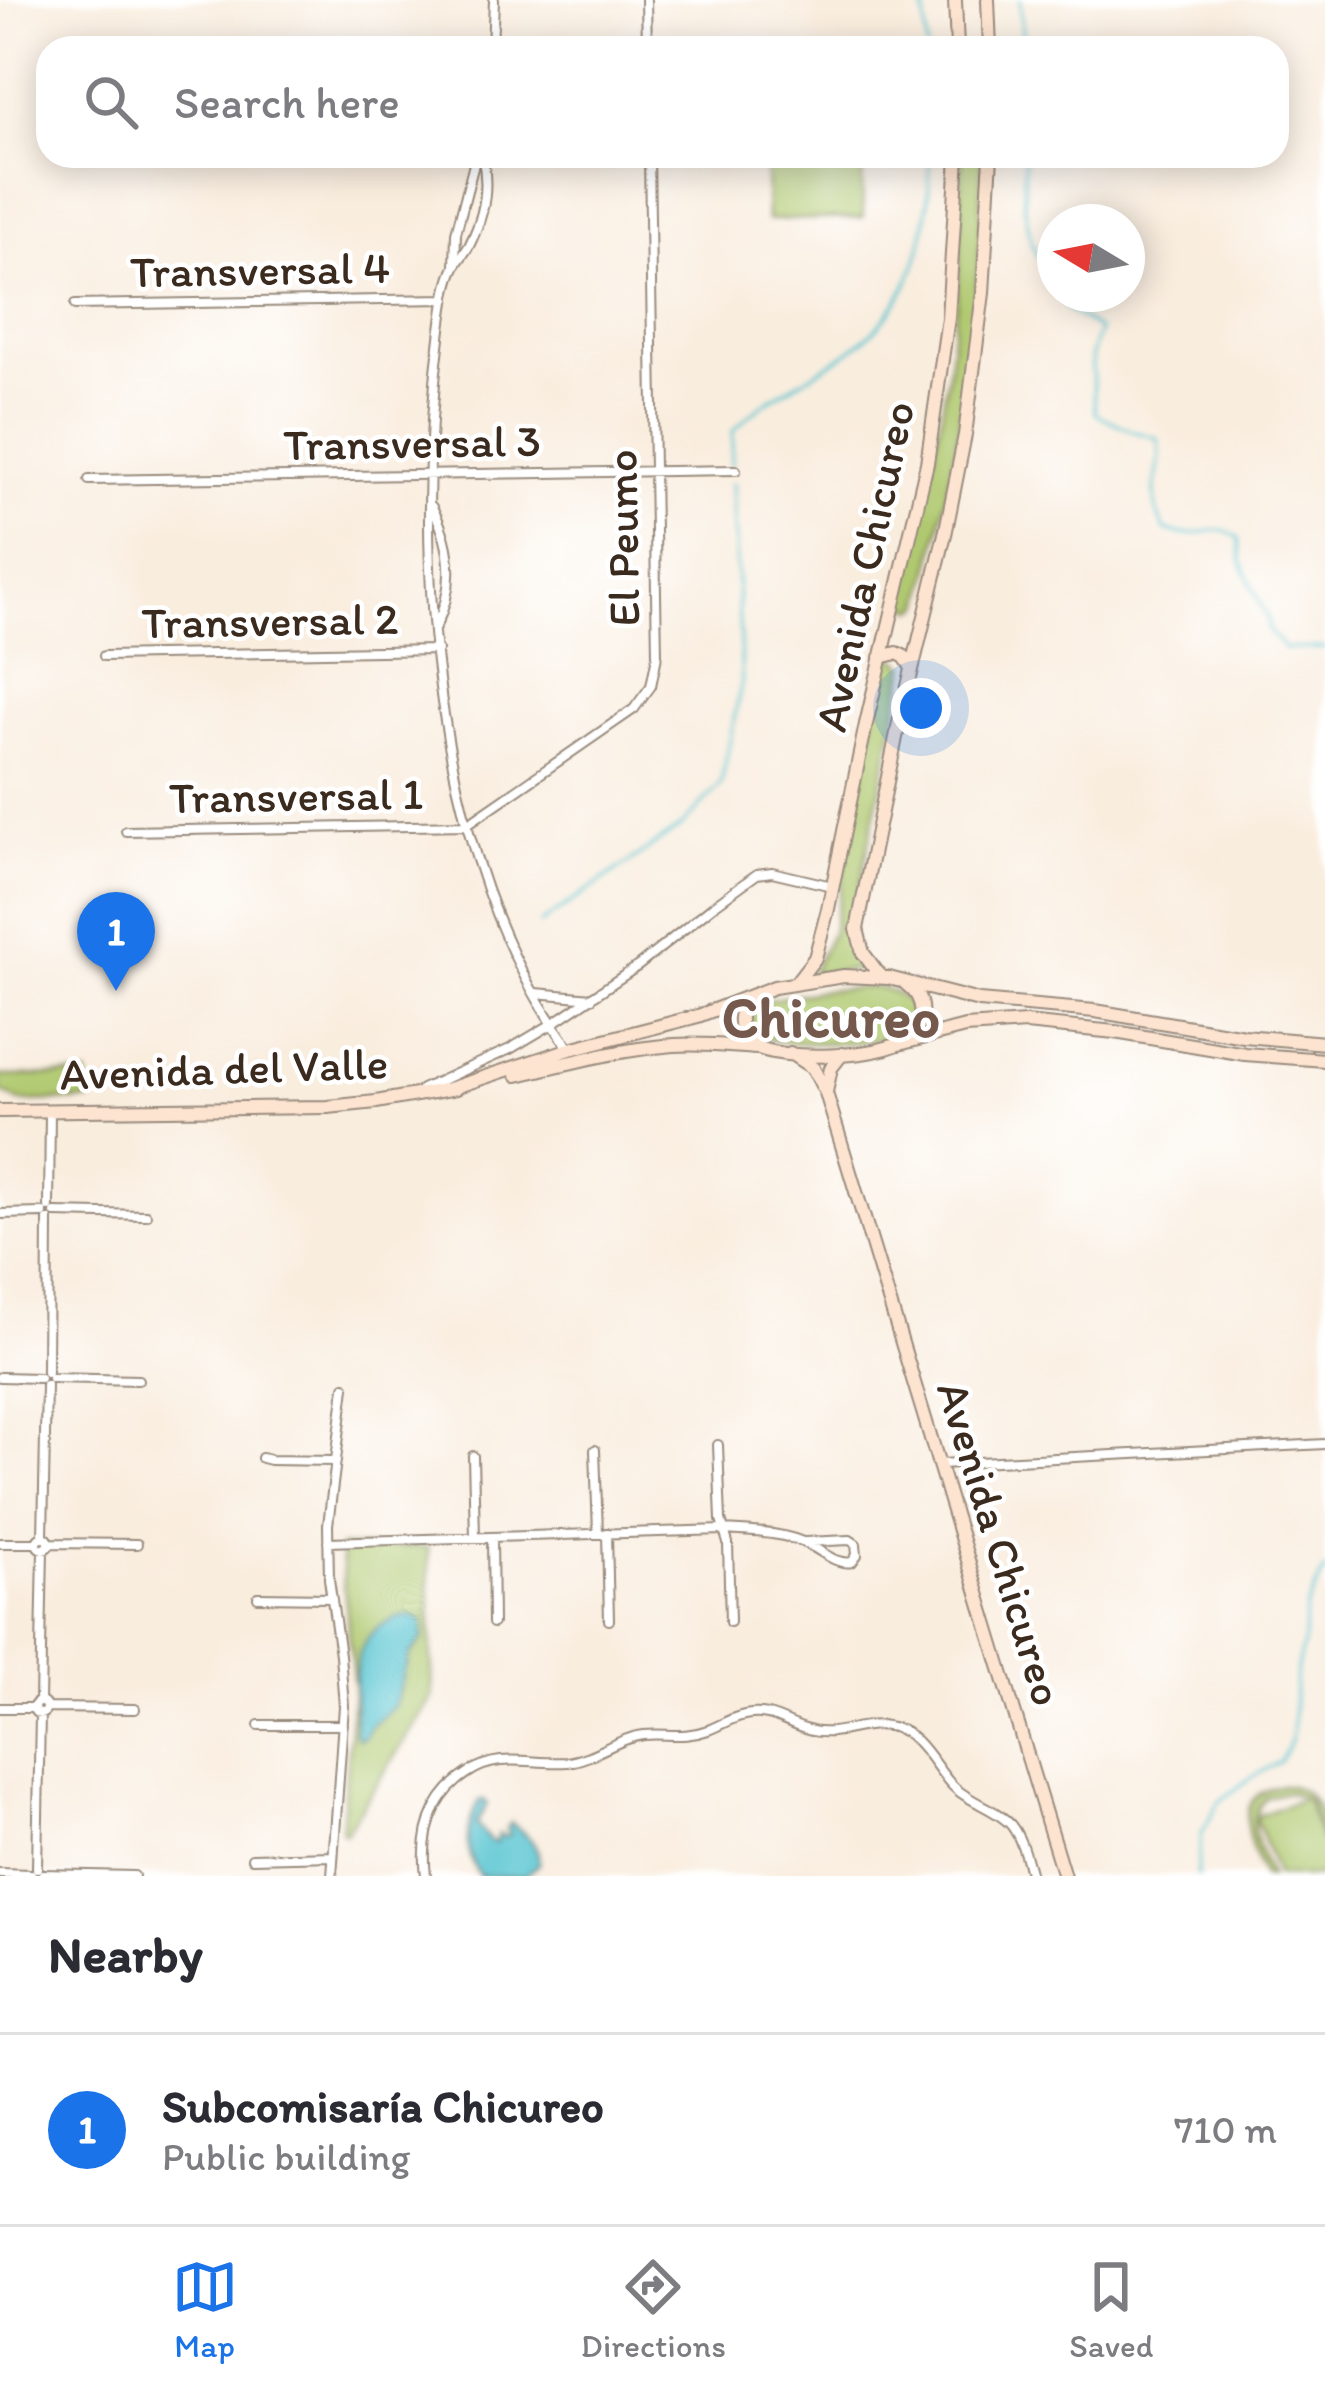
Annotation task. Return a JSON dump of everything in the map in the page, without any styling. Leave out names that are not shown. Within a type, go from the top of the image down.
[{"type":"main road","points":[[955,0],[956,36]]},
{"type":"main road","points":[[988,0],[990,36]]},
{"type":"main road","name":"Avenida Chicureo","points":[[797,981],[815,958],[834,887],[881,657],[921,493],[944,359],[957,168]]},
{"type":"main road","name":"Avenida Chicureo","points":[[881,977],[862,952],[857,929],[912,668],[916,611],[953,496],[975,371],[990,168]]},
{"type":"main road","points":[[897,595],[901,605],[916,611]]},
{"type":"main road","points":[[881,657],[902,655],[912,668]]},
{"type":"main road","name":"Avenida del Valle","points":[[449,1089],[570,1049],[685,1020],[797,981],[881,977],[906,984]]},
{"type":"main road","points":[[906,984],[979,1001],[1095,1011],[1232,1034],[1325,1043]]},
{"type":"main road","points":[[899,1044],[913,1034],[921,1013],[917,995],[906,984]]},
{"type":"main road","points":[[751,996],[742,1009],[740,1024],[746,1039],[758,1048]]},
{"type":"main road","points":[[899,1044],[965,1027],[1026,1023],[1325,1060]]},
{"type":"main road","name":"Avenida del Valle","points":[[6,1111],[313,1107],[402,1098],[656,1047],[701,1044],[842,1054],[899,1044]]},
{"type":"main road","name":"Avenida Chicureo","points":[[790,1053],[813,1068],[826,1094],[1064,1876]]},
{"type":"main road","points":[[826,1094],[829,1072],[842,1054]]},
{"type":"street","points":[[492,36],[494,0]]},
{"type":"street","points":[[646,0],[647,36]]},
{"type":"street","points":[[455,268],[453,249],[476,168]]},
{"type":"street","points":[[483,168],[483,208],[446,299],[434,394],[429,566],[437,650],[466,825],[504,938],[570,1049]]},
{"type":"street","name":"El Peumo","points":[[466,825],[634,710],[656,671],[649,168]]},
{"type":"street","name":"Transversal 4","points":[[75,305],[446,299]]},
{"type":"street","name":"Transversal 3","points":[[89,481],[736,470]]},
{"type":"street","points":[[431,505],[442,526],[451,570],[435,628]]},
{"type":"street","name":"Transversal 2","points":[[104,656],[437,650]]},
{"type":"street","name":"Transversal 1","points":[[127,831],[466,825]]},
{"type":"street","points":[[402,1098],[510,1049],[552,1024],[638,966],[758,874],[772,872],[834,887]]},
{"type":"street","points":[[534,993],[593,998]]},
{"type":"street","points":[[0,1101],[6,1111]]},
{"type":"street","points":[[37,1873],[50,1111]]},
{"type":"street","points":[[0,1214],[146,1214]]},
{"type":"street","points":[[0,1377],[138,1380]]},
{"type":"street","points":[[332,1876],[343,1687],[328,1542],[345,1387]]},
{"type":"street","points":[[718,1444],[730,1622]]},
{"type":"street","points":[[940,1464],[1325,1444]]},
{"type":"street","points":[[596,1450],[609,1620]]},
{"type":"street","points":[[473,1456],[475,1538]]},
{"type":"street","points":[[262,1458],[334,1461]]},
{"type":"street","points":[[328,1542],[724,1530],[805,1543],[842,1564],[857,1555],[850,1540],[805,1543]]},
{"type":"street","points":[[492,1537],[493,1623]]},
{"type":"street","points":[[0,1543],[137,1544]]},
{"type":"street","points":[[258,1598],[332,1598]]},
{"type":"street","points":[[0,1708],[135,1709]]},
{"type":"street","points":[[427,1876],[425,1833],[434,1808],[469,1772],[494,1761],[573,1761],[645,1735],[689,1736],[751,1714],[772,1716],[808,1731],[872,1725],[909,1733],[953,1787],[1007,1821],[1019,1838],[1031,1876]]},
{"type":"street","points":[[259,1724],[343,1725]]},
{"type":"street","points":[[252,1858],[333,1856]]},
{"type":"street","points":[[0,1873],[134,1876]]},
{"type":"green space","points":[[766,168],[862,168],[863,218],[767,220]]},
{"type":"green space","points":[[962,168],[982,168],[979,260],[962,412],[922,605],[916,609],[903,599],[945,393],[960,254]]},
{"type":"green space","points":[[895,657],[906,666],[852,924],[853,945],[865,969],[811,973],[833,930],[873,718],[888,659]]},
{"type":"green space","points":[[874,987],[894,992],[912,1010],[907,1025],[887,1037],[794,1042],[763,1037],[750,1029],[750,1014],[758,1002]]},
{"type":"green space","points":[[87,1075],[91,1100],[20,1102],[0,1091],[0,1076]]},
{"type":"green space","points":[[340,1547],[428,1547],[433,1697],[345,1833],[341,1830],[354,1684]]},
{"type":"green space","points":[[1283,1785],[1303,1791],[1316,1804],[1325,1843],[1306,1800],[1325,1852],[1325,1876],[1277,1876],[1255,1817],[1304,1798],[1287,1792],[1266,1797],[1255,1816],[1254,1826],[1255,1835],[1270,1876],[1263,1876],[1249,1834],[1249,1809],[1266,1790]]},
{"type":"water","points":[[408,1615],[422,1619],[423,1638],[409,1656],[393,1707],[358,1739],[355,1677],[363,1645],[387,1622]]},
{"type":"water","points":[[479,1801],[487,1804],[476,1824],[490,1841],[496,1842],[499,1834],[510,1835],[506,1829],[511,1823],[535,1846],[538,1864],[525,1876],[480,1876],[474,1867],[469,1830]]},
{"type":"waterway","points":[[924,0],[926,36]]},
{"type":"waterway","points":[[1020,0],[1022,36]]},
{"type":"waterway","points":[[731,464],[733,431],[771,399],[848,352],[890,312],[915,266],[927,213],[929,168]]},
{"type":"waterway","points":[[1024,168],[1024,204],[1037,254]]},
{"type":"waterway","points":[[1071,312],[1099,330],[1091,355],[1095,413],[1158,438],[1155,503],[1165,530],[1184,534],[1219,530],[1239,538],[1242,563],[1268,620],[1268,630],[1285,649],[1325,648]]},
{"type":"waterway","points":[[540,924],[683,825],[721,784],[742,680],[732,483]]},
{"type":"waterway","points":[[1197,1876],[1202,1833],[1219,1802],[1279,1762],[1288,1746],[1306,1608],[1325,1569]]},
{"type":"place","name":"Subcomisaría Chicureo","points":[[116,991]]},
{"type":"district","name":"Chicureo","points":[[831,1017]]}]
